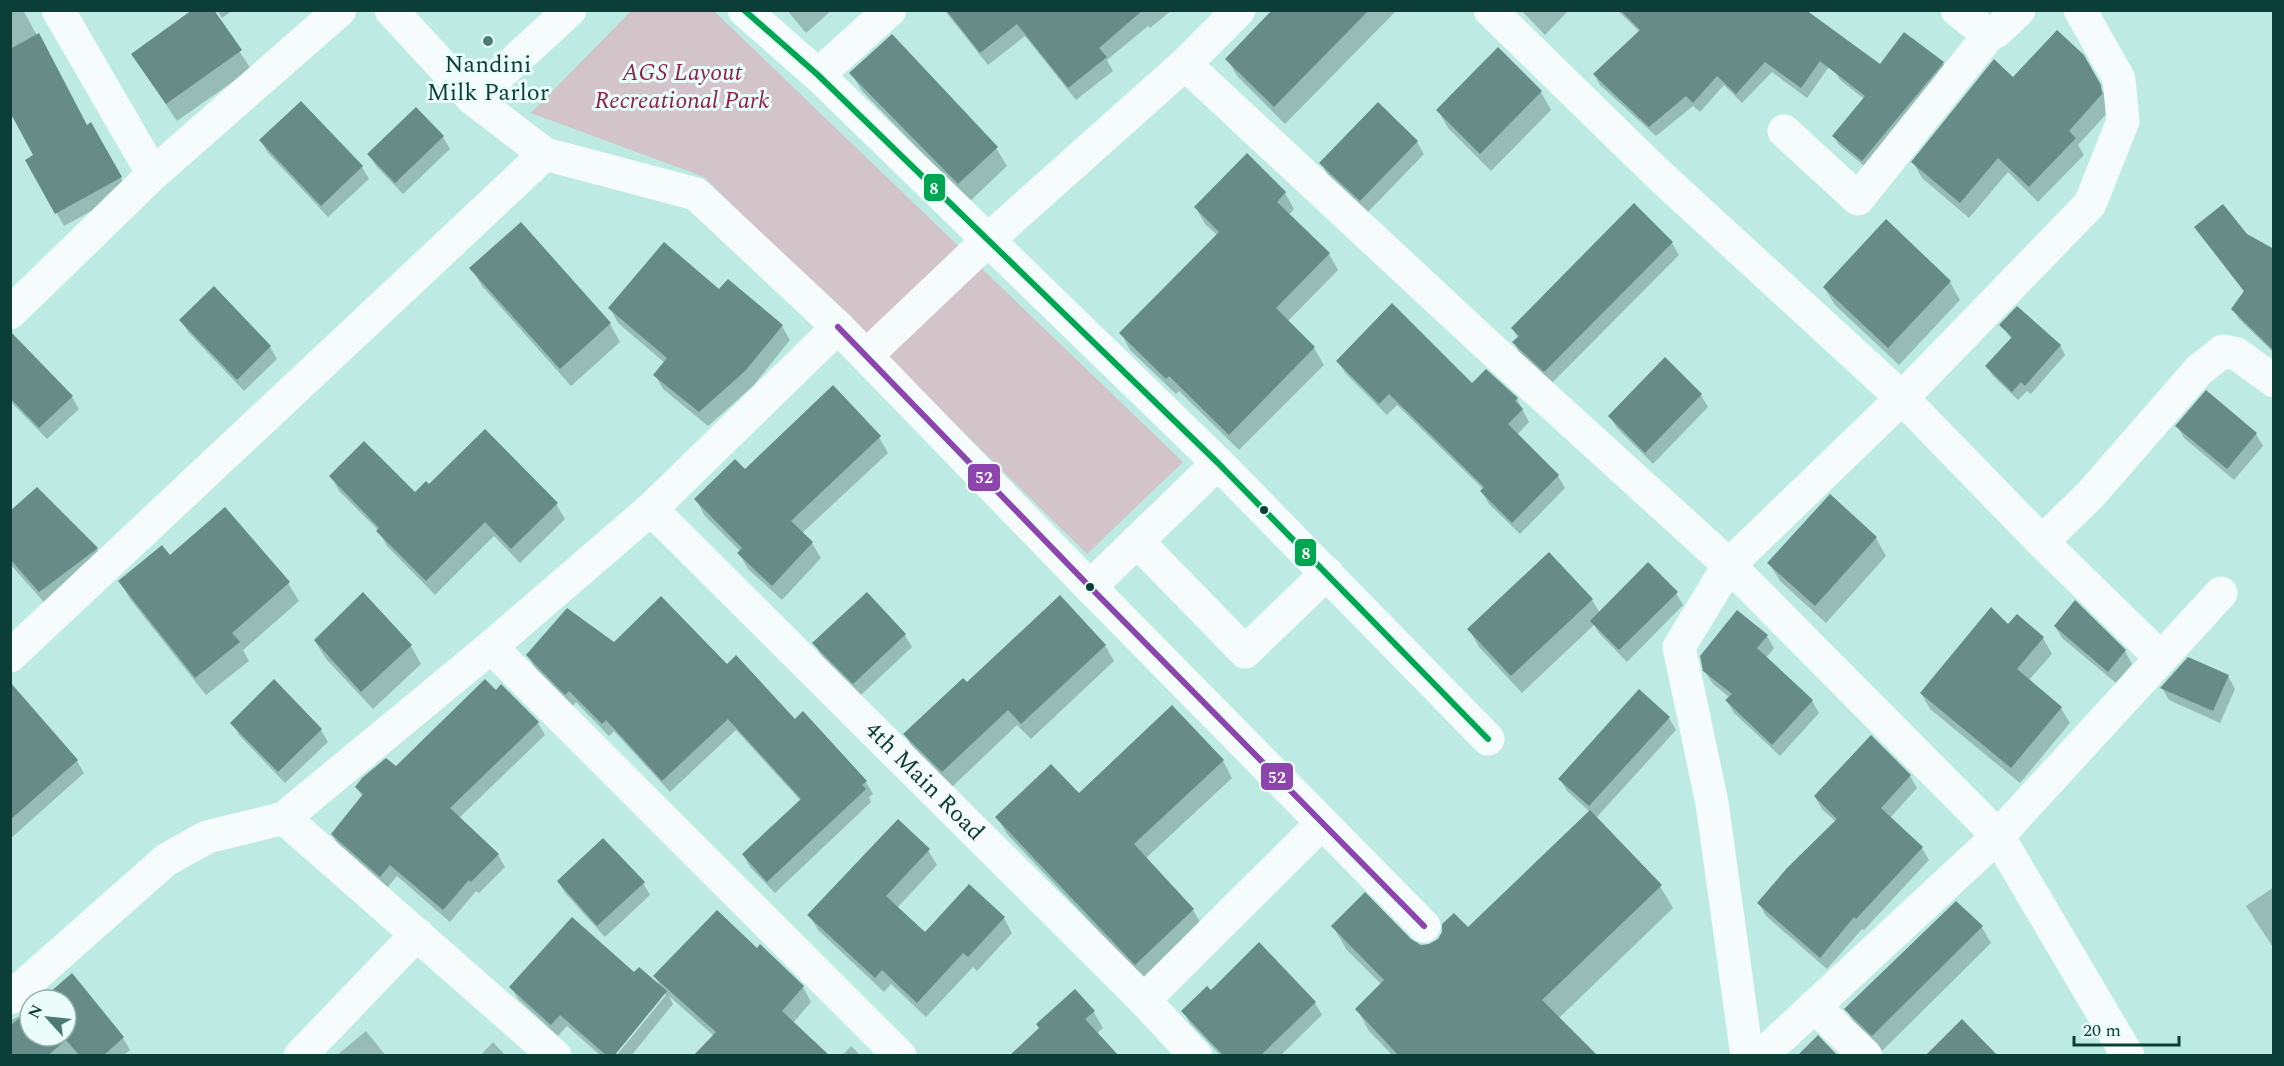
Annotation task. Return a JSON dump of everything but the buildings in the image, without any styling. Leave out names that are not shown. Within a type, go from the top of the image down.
[{"type":"street","points":[[58,10],[153,174]]},
{"type":"street","points":[[10,313],[153,174],[340,10]]},
{"type":"street","points":[[391,10],[473,99],[545,154],[696,194],[838,327],[1424,926]]},
{"type":"street","points":[[473,99],[570,10]]},
{"type":"street","points":[[744,10],[818,75],[1218,463],[1488,739]]},
{"type":"street","points":[[818,75],[890,10]]},
{"type":"street","points":[[866,356],[988,240],[1185,64],[1239,10]]},
{"type":"street","points":[[1490,10],[1658,174],[1902,398],[2042,542],[2161,658]]},
{"type":"street","points":[[1958,10],[1989,35]]},
{"type":"street","points":[[1784,131],[1858,199],[1989,35],[1997,31],[2019,10]]},
{"type":"street","points":[[1747,1056],[1712,803],[1679,647],[1729,564],[1902,398],[2090,204],[2123,121],[2119,79],[2080,10]]},
{"type":"street","points":[[1185,64],[1486,344],[1729,564],[1998,836],[2128,1056]]},
{"type":"street","points":[[10,656],[545,154]]},
{"type":"street","points":[[10,998],[166,860],[207,837],[284,818],[491,647],[651,509],[838,327]]},
{"type":"street","points":[[2042,542],[2091,494],[2199,370],[2223,351],[2237,354],[2274,381]]},
{"type":"street","points":[[1090,586],[1218,463]]},
{"type":"street","name":"4th Main Road","points":[[651,509],[1144,1000],[1196,1056]]},
{"type":"street","points":[[1137,541],[1245,652],[1327,573]]},
{"type":"street","points":[[1761,1056],[1998,836],[2221,593]]},
{"type":"street","points":[[491,647],[900,1056]]},
{"type":"street","points":[[284,818],[555,1056]]},
{"type":"street","points":[[1144,1000],[1322,823]]},
{"type":"street","points":[[300,1056],[417,934]]},
{"type":"street","points":[[1814,1006],[1866,1056]]},
{"type":"green space","name":"AGS Layout Recreational Park","points":[[631,11],[714,11],[1183,462],[1087,554],[704,177],[531,113]]},
{"type":"transit line","name":"8","points":[[744,10],[818,75],[1218,463],[1488,739]]},
{"type":"transit line","name":"52","points":[[838,327],[1424,926]]},
{"type":"place","name":"Nandini Milk Parlor","points":[[488,41]]}]
